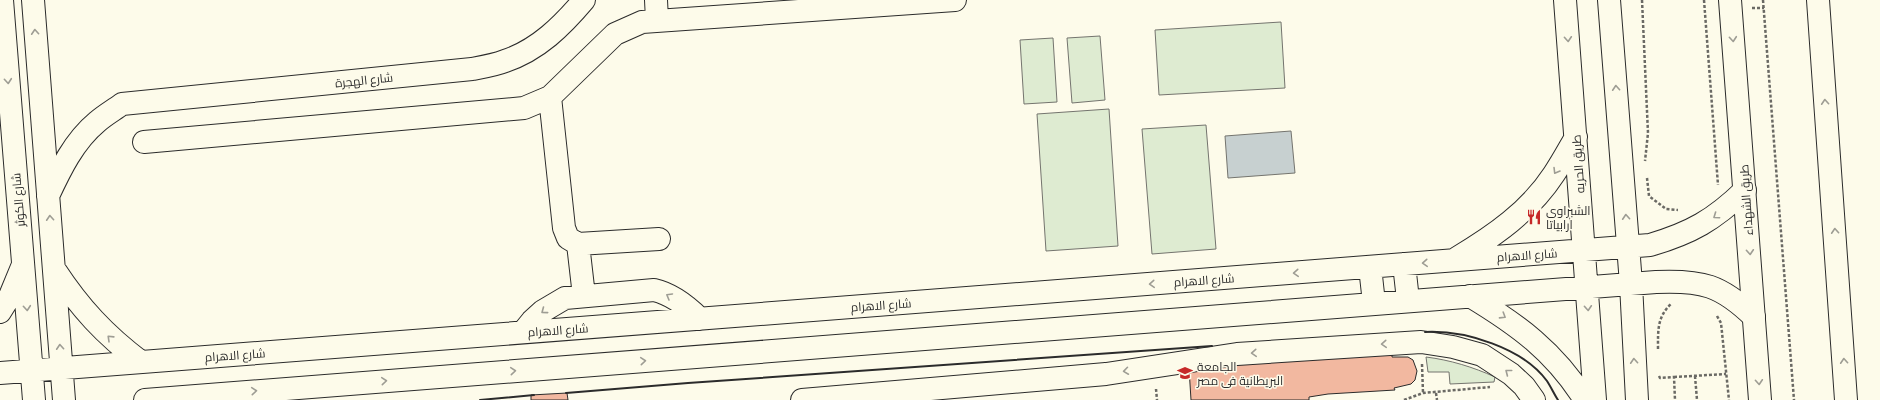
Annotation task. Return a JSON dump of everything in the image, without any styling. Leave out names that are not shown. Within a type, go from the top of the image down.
[{"type":"street","name":"شارع الكوثر","points":[[2,0],[34,400]]},
{"type":"street","points":[[33,0],[64,400]]},
{"type":"street","name":"شارع الهجرة","points":[[48,196],[60,169],[76,145],[96,123],[122,104],[472,70],[506,61],[537,46],[563,25],[584,0]]},
{"type":"street","points":[[144,142],[524,108],[550,97],[615,34],[635,24],[656,10],[955,0]]},
{"type":"street","name":"طريق الحريه","points":[[1565,0],[1595,400]]},
{"type":"street","points":[[1609,0],[1631,284],[1637,400]]},
{"type":"street","name":"طريق الشهداء","points":[[1730,0],[1760,400]]},
{"type":"street","points":[[1818,0],[1846,400]]},
{"type":"street","points":[[550,97],[564,228],[568,238],[578,244],[659,239]]},
{"type":"street","points":[[1452,261],[1491,238],[1525,209],[1554,175],[1576,137]]},
{"type":"street","name":"شارع الاهرام","points":[[0,373],[1650,246],[1677,237],[1702,225],[1725,209],[1745,190]]},
{"type":"street","points":[[578,244],[584,296]]},
{"type":"street","points":[[0,312],[10,296],[23,264]]},
{"type":"street","points":[[1404,264],[1408,300]]},
{"type":"street","points":[[1370,267],[1374,303]]},
{"type":"street","points":[[54,268],[71,295],[92,320],[115,343],[141,362]]},
{"type":"street","points":[[145,400],[1587,286],[1684,281],[1711,287],[1735,299],[1754,317]]},
{"type":"street","points":[[523,332],[532,321],[565,298],[654,290],[664,292],[681,303],[700,319]]},
{"type":"street","points":[[1470,296],[1509,320],[1544,348],[1573,381],[1585,400]]},
{"type":"street","points":[[802,400],[924,395],[1106,374],[1236,354],[1421,342],[1453,347],[1482,355],[1511,374],[1524,386],[1534,400]]},
{"type":"street","points":[[1526,400],[1534,400]]},
{"type":"path","points":[[1642,0],[1648,134],[1645,166]]},
{"type":"path","points":[[1704,0],[1718,186]]},
{"type":"path","points":[[1763,0],[1794,400]]},
{"type":"path","points":[[1646,173],[1650,196],[1666,209],[1680,210]]},
{"type":"path","points":[[1658,350],[1658,329],[1663,311],[1672,303]]},
{"type":"path","points":[[1715,312],[1721,323],[1729,400]]},
{"type":"path","points":[[1421,342],[1423,393]]},
{"type":"path","points":[[1659,371],[1660,378],[1726,374]]},
{"type":"path","points":[[1695,376],[1697,400]]},
{"type":"path","points":[[1674,377],[1675,400]]},
{"type":"path","points":[[1404,400],[1411,399],[1423,393],[1495,386]]},
{"type":"path","points":[[1156,389],[1157,400]]},
{"type":"path","points":[[1436,392],[1437,400]]},
{"type":"green space","points":[[1281,22],[1285,88],[1159,95],[1155,30]]},
{"type":"green space","points":[[1100,36],[1105,100],[1072,103],[1067,38]]},
{"type":"green space","points":[[1053,38],[1057,102],[1024,104],[1020,40]]},
{"type":"green space","points":[[1109,109],[1118,246],[1046,251],[1037,114]]},
{"type":"green space","points":[[1206,125],[1216,249],[1152,254],[1142,129]]},
{"type":"green space","points":[[1426,357],[1461,364],[1478,370],[1495,377],[1494,382],[1450,384],[1449,372],[1428,372]]},
{"type":"shaded area","points":[[1291,131],[1295,173],[1228,178],[1225,136]]},
{"type":"building","points":[[1392,353],[1392,357],[1408,357],[1413,360],[1417,371],[1415,380],[1411,384],[1394,388],[1395,390],[1328,394],[1309,397],[1309,400],[1191,400],[1189,368]]},
{"type":"building","points":[[567,393],[568,400],[531,400],[531,395]]},
{"type":"wall","points":[[1425,332],[1458,334],[1492,343],[1508,350],[1537,369],[1547,381],[1558,400]]},
{"type":"wall","points":[[566,393],[1212,346]]},
{"type":"wall","points":[[480,400],[534,395]]},
{"type":"place","name":"الشبراوى ارابياتا","points":[[1534,217]]},
{"type":"place","name":"الجامعة البريطانية فى مصر","points":[[1185,373]]}]
